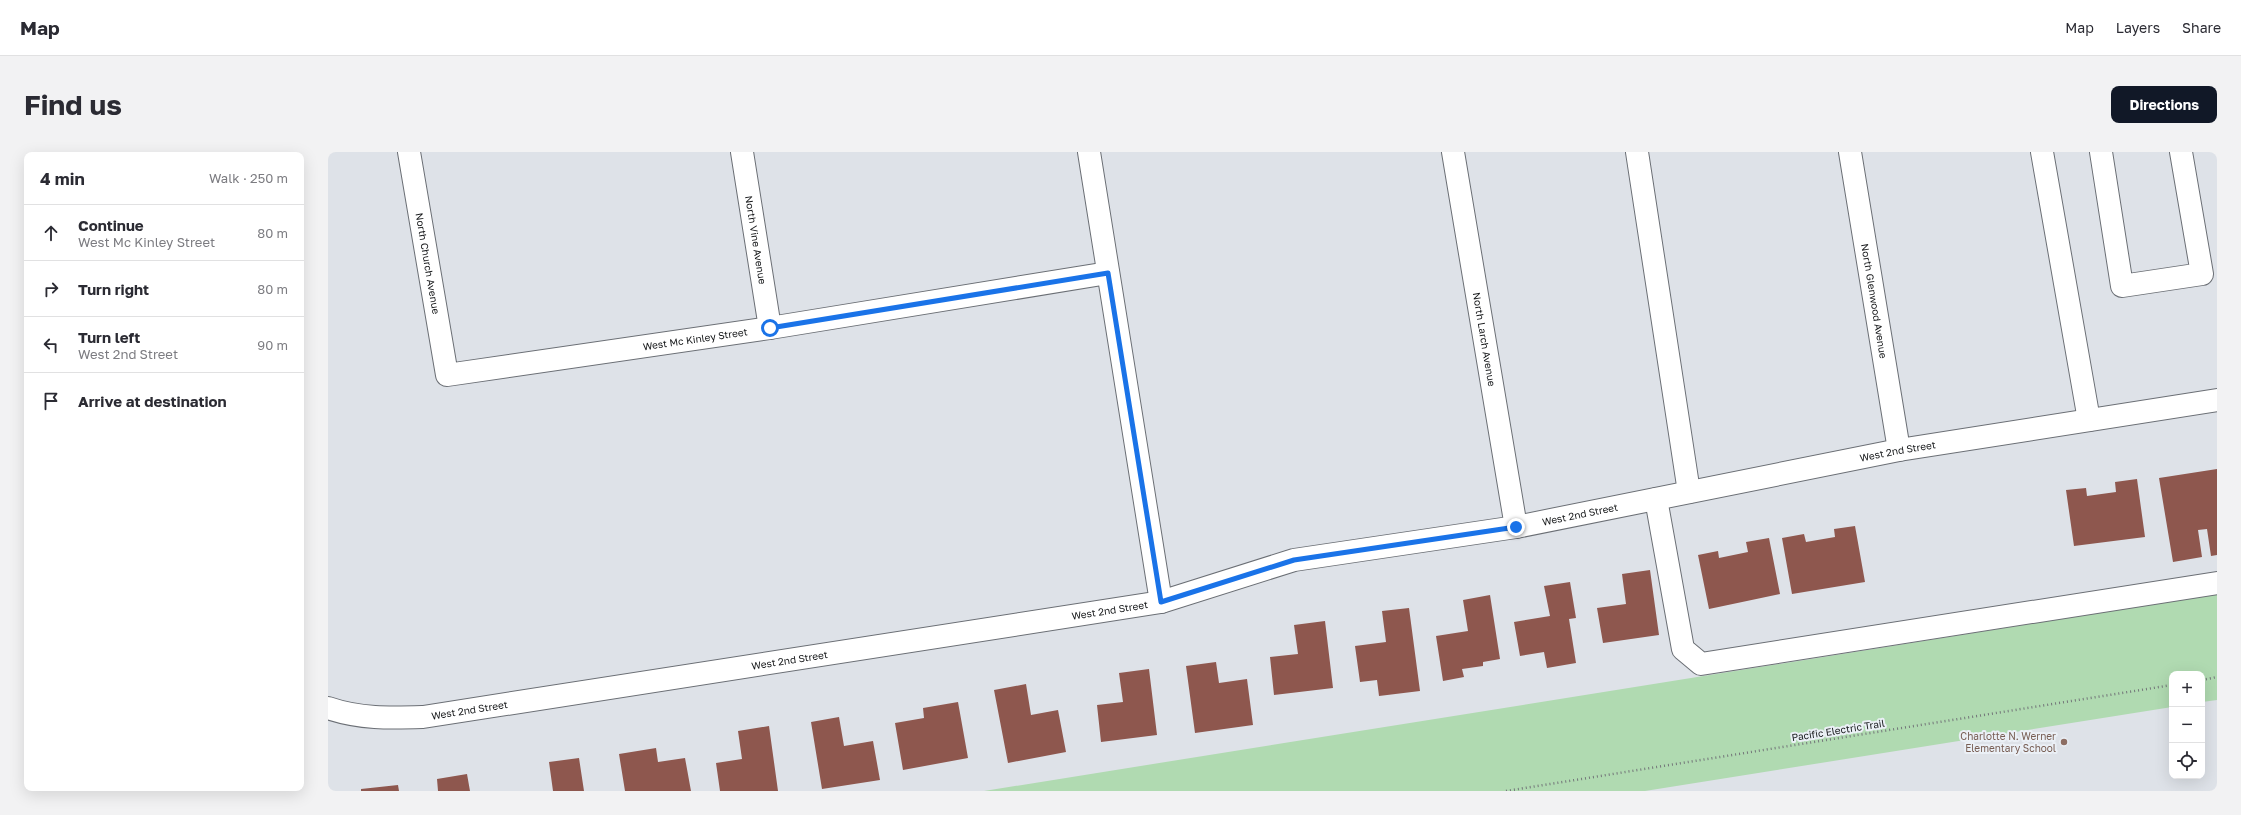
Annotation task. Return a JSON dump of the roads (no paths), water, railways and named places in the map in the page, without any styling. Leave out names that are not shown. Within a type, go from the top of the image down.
[{"type":"street","name":"North Church Avenue","points":[[409,152],[446,376]]},
{"type":"street","name":"North Vine Avenue","points":[[742,152],[770,328]]},
{"type":"street","points":[[1089,152],[1161,602]]},
{"type":"street","name":"North Larch Avenue","points":[[1453,152],[1516,527]]},
{"type":"street","points":[[1637,152],[1689,492]]},
{"type":"street","name":"North Glenwood Avenue","points":[[1850,152],[1899,450]]},
{"type":"street","points":[[2042,152],[2089,420]]},
{"type":"street","points":[[2101,152],[2122,286],[2202,274],[2181,152]]},
{"type":"street","name":"West Mc Kinley Street","points":[[446,376],[770,328],[1108,273]]},
{"type":"street","name":"West 2nd Street","points":[[328,708],[346,714],[385,718],[423,717],[1161,602],[1294,560],[1516,527],[1899,450],[2217,400]]},
{"type":"street","points":[[1656,498],[1682,649],[1700,664],[2217,583]]},
{"type":"place","name":"Charlotte N. Werner Elementary School","points":[[2064,742]]}]
